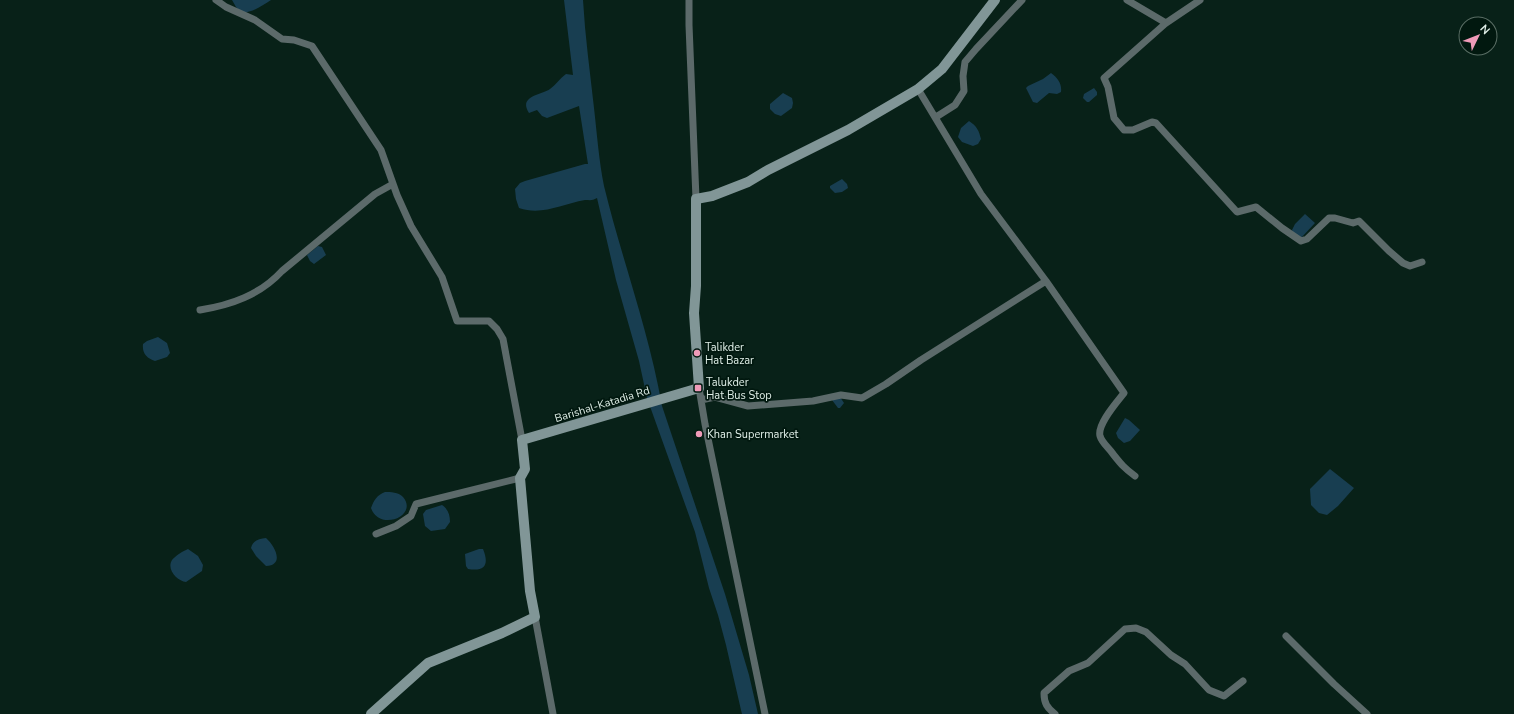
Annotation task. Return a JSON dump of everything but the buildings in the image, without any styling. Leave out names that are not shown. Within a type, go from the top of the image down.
[{"type":"main road","points":[[699,388],[694,313],[696,286],[696,199],[712,196],[748,182],[768,170],[848,130],[918,89],[942,69],[995,0]]},
{"type":"main road","name":"Barishal-Katadia Rd","points":[[522,440],[699,388]]},
{"type":"main road","points":[[371,714],[428,663],[502,633],[535,617],[530,591],[520,478],[525,469],[522,440]]},
{"type":"street","points":[[216,0],[226,7],[255,20],[282,39],[294,40],[312,46],[381,150],[393,184],[411,226],[442,277],[457,321],[489,321],[497,329],[502,339],[522,440]]},
{"type":"street","points":[[689,0],[696,199]]},
{"type":"street","points":[[936,117],[955,104],[964,91],[963,76],[966,62],[976,49],[1022,0]]},
{"type":"street","points":[[1127,0],[1166,23]]},
{"type":"street","points":[[1200,0],[1166,23],[1104,78],[1108,87],[1114,118],[1124,130],[1133,130],[1152,122],[1156,123],[1236,212],[1256,207],[1301,241],[1307,239],[1329,218],[1335,218],[1353,223],[1359,221],[1403,263],[1410,266],[1422,262]]},
{"type":"street","points":[[918,89],[981,194],[1046,281],[1124,393],[1102,423],[1099,435],[1102,441],[1124,468],[1135,476]]},
{"type":"street","points":[[200,310],[222,306],[251,295],[272,282],[282,271],[375,194],[393,184]]},
{"type":"street","points":[[701,400],[715,397],[748,406],[813,401],[841,395],[862,398],[1046,281]]},
{"type":"street","points":[[699,388],[766,714]]},
{"type":"street","points":[[376,534],[396,526],[410,516],[416,504],[520,478]]},
{"type":"street","points":[[535,617],[553,714]]},
{"type":"street","points":[[1054,714],[1046,706],[1044,693],[1069,671],[1088,663],[1125,629],[1136,628],[1146,632],[1172,655],[1185,664],[1209,690],[1224,696],[1243,681]]},
{"type":"street","points":[[1286,636],[1334,684],[1367,714]]},
{"type":"water","points":[[232,0],[271,0],[254,10],[242,13]]},
{"type":"water","points":[[564,0],[583,0],[598,147],[604,186],[643,323],[657,378],[662,406],[725,594],[749,675],[758,714],[742,714],[726,645],[709,588],[695,532],[647,398],[639,361],[616,280],[597,198],[536,211],[519,208],[516,199],[515,189],[520,183],[588,164],[579,106],[547,118],[542,116],[537,110],[529,113],[526,107],[526,103],[532,97],[550,89],[566,74],[573,75]]},
{"type":"water","points":[[1051,73],[1059,81],[1061,92],[1057,94],[1049,93],[1037,103],[1033,102],[1026,88]]},
{"type":"water","points":[[1094,88],[1097,95],[1087,102],[1083,98],[1084,94]]},
{"type":"water","points":[[783,93],[792,98],[793,103],[792,108],[781,116],[775,114],[770,109],[770,104]]},
{"type":"water","points":[[969,121],[977,129],[981,139],[978,144],[973,146],[962,142],[958,137],[961,128]]},
{"type":"water","points":[[842,179],[847,184],[848,188],[842,192],[835,193],[830,186]]},
{"type":"water","points":[[1305,214],[1315,223],[1301,238],[1293,233],[1292,230],[1295,224]]},
{"type":"water","points":[[318,246],[322,247],[326,255],[314,264],[310,261],[307,255]]},
{"type":"water","points":[[158,337],[167,343],[170,353],[167,357],[155,361],[146,355],[143,350],[143,344]]},
{"type":"water","points":[[840,397],[844,403],[840,408],[838,408],[832,400]]},
{"type":"water","points":[[1125,418],[1140,430],[1130,441],[1124,443],[1118,438],[1116,433]]},
{"type":"water","points":[[1330,469],[1354,488],[1338,506],[1327,515],[1319,513],[1311,505],[1310,489]]},
{"type":"water","points":[[385,492],[399,494],[403,497],[407,504],[406,510],[396,519],[382,519],[375,515],[371,508],[376,498]]},
{"type":"water","points":[[442,505],[448,512],[450,522],[445,529],[431,531],[425,526],[423,514],[426,510]]},
{"type":"water","points":[[266,538],[275,550],[277,559],[272,565],[266,566],[256,556],[251,548],[252,545],[259,539]]},
{"type":"water","points":[[188,549],[198,556],[203,565],[202,571],[186,582],[176,577],[172,571],[171,564],[175,557]]},
{"type":"water","points":[[483,549],[486,563],[479,569],[468,569],[466,566],[465,554]]},
{"type":"place","name":"Talikder Hat Bazar","points":[[697,353]]},
{"type":"place","name":"Talukder Hat Bus Stop","points":[[698,388]]},
{"type":"place","name":"Khan Supermarket","points":[[699,434]]}]
